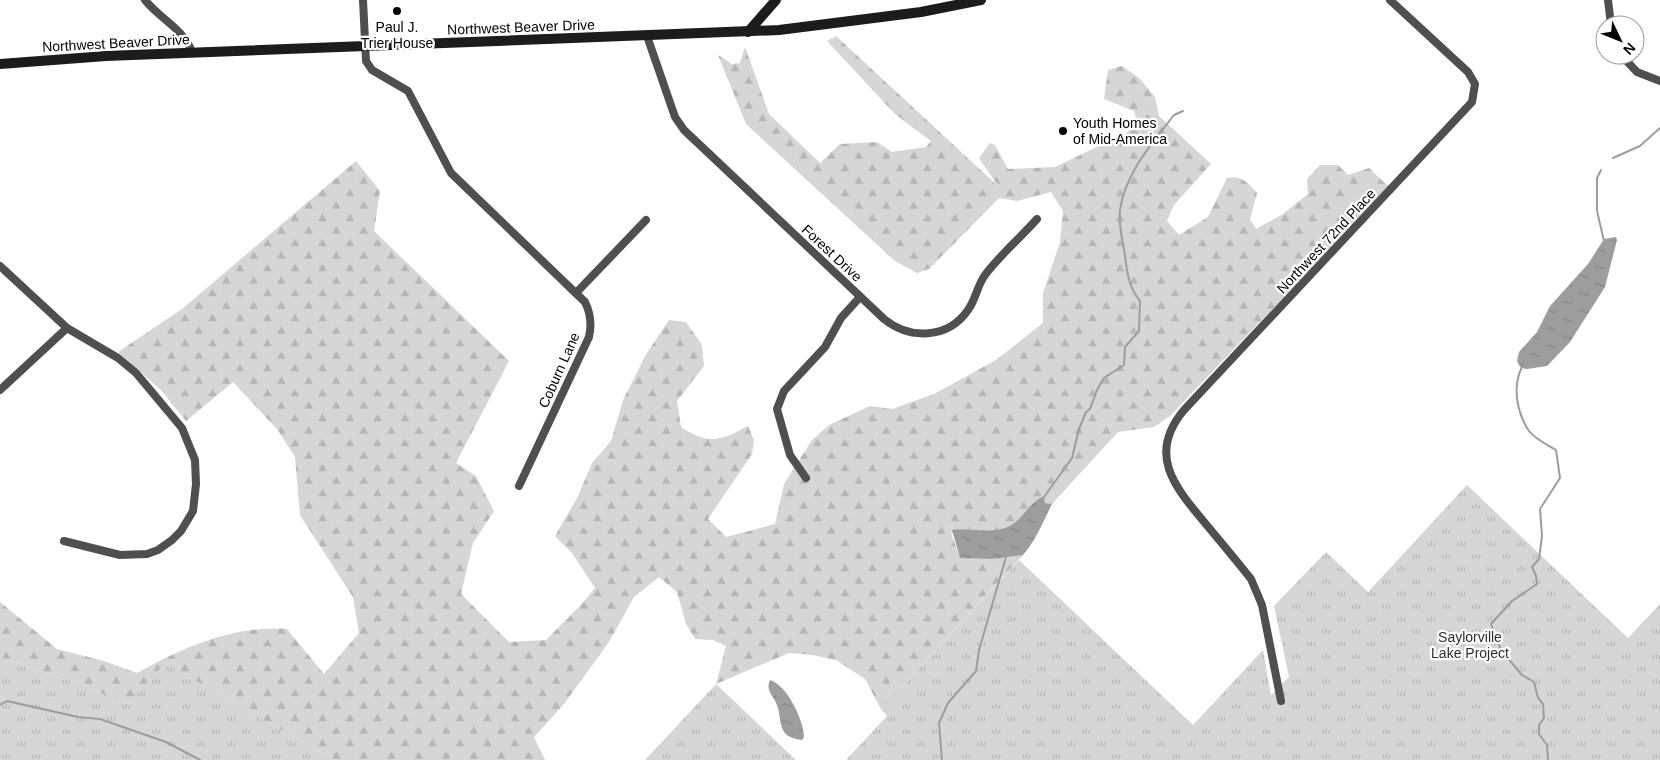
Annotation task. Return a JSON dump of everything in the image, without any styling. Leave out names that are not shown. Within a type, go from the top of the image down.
[{"type":"main road","points":[[748,32],[776,0]]},
{"type":"main road","name":"Northwest Beaver Drive","points":[[0,64],[192,52],[748,32],[921,12],[981,0]]},
{"type":"street","points":[[145,0],[182,35],[188,42],[192,52]]},
{"type":"street","name":"Coburn Lane","points":[[363,0],[366,61],[372,70],[402,86],[412,97],[451,173],[576,293],[588,309],[591,318],[589,337],[519,486]]},
{"type":"street","name":"Northwest 72nd Place","points":[[1281,701],[1262,605],[1251,579],[1183,497],[1169,475],[1166,462],[1167,442],[1171,430],[1184,410],[1469,107],[1474,96],[1475,84],[1468,72],[1390,0]]},
{"type":"street","points":[[1608,0],[1610,15]]},
{"type":"street","name":"Forest Drive","points":[[647,36],[675,117],[684,130],[884,319],[901,330],[920,334],[948,328],[969,310],[978,287],[989,270],[1037,219]]},
{"type":"street","points":[[1630,65],[1637,72],[1660,82]]},
{"type":"street","points":[[576,293],[646,220]]},
{"type":"street","points":[[0,266],[67,328],[118,358],[136,373],[182,428],[192,449],[196,472],[194,505],[188,522],[172,540],[158,550],[147,554],[120,555],[64,541]]},
{"type":"street","points":[[806,478],[790,455],[776,409],[784,392],[825,347],[842,318],[860,296]]},
{"type":"street","points":[[0,390],[67,328]]},
{"type":"green space","points":[[836,36],[998,186],[979,158],[990,143],[995,145],[1008,169],[1055,167],[1126,133],[1138,124],[1134,111],[1104,99],[1108,70],[1122,66],[1139,78],[1155,97],[1159,116],[1211,164],[1174,205],[1167,221],[1179,235],[1208,217],[1227,178],[1240,179],[1257,193],[1250,219],[1256,229],[1283,214],[1308,194],[1307,179],[1320,165],[1338,165],[1348,175],[1369,168],[1389,187],[1170,416],[1154,427],[1118,432],[1052,504],[1045,503],[1044,496],[1038,499],[1013,523],[1001,529],[965,530],[951,533],[960,558],[991,559],[1023,555],[881,709],[865,679],[836,660],[812,655],[789,653],[716,684],[726,646],[713,640],[695,639],[686,624],[677,592],[659,577],[634,597],[609,642],[564,704],[534,737],[545,760],[334,760],[166,664],[128,704],[110,701],[99,691],[0,657],[0,602],[57,649],[104,661],[137,673],[191,647],[228,634],[267,629],[287,629],[324,674],[359,633],[353,597],[300,515],[295,457],[277,429],[233,382],[186,421],[161,390],[118,352],[182,309],[356,161],[380,191],[374,231],[509,361],[456,463],[476,476],[494,511],[473,543],[461,594],[509,642],[546,640],[595,588],[572,553],[555,536],[577,498],[592,463],[611,441],[623,400],[645,356],[669,320],[686,322],[702,345],[704,366],[677,401],[681,427],[699,437],[714,439],[730,435],[748,426],[754,440],[752,454],[708,519],[726,537],[775,524],[784,484],[812,440],[829,425],[870,406],[892,409],[934,394],[996,360],[1043,323],[1043,293],[1060,242],[1063,211],[1051,192],[1017,201],[999,198],[929,269],[917,273],[895,261],[746,124],[718,55],[732,64],[740,63],[745,47],[769,114],[820,163],[840,144],[877,142],[892,152],[926,147],[931,141],[895,114],[827,41]]},
{"type":"green space","name":"Saylorville Lake Project","points":[[1467,485],[1628,638],[1660,604],[1660,760],[846,760],[887,716],[881,709],[1019,560],[1193,725],[1263,650],[1271,695],[1289,677],[1274,606],[1326,552],[1368,592]]},
{"type":"green space","points":[[0,657],[99,691],[110,701],[128,704],[165,663],[334,760],[0,760]]},
{"type":"green space","points":[[716,684],[796,760],[645,760]]},
{"type":"water","points":[[1616,237],[1617,240],[1605,287],[1570,342],[1547,366],[1521,368],[1517,361],[1519,352],[1537,332],[1550,306],[1588,264],[1604,239]]},
{"type":"water","points":[[1044,496],[1045,503],[1052,504],[1036,537],[1023,555],[991,559],[960,558],[952,530],[1002,529],[1019,519],[1038,499]]},
{"type":"water","points":[[770,680],[782,688],[793,704],[801,721],[804,737],[802,740],[788,736],[784,732],[777,705],[769,690]]},
{"type":"waterway","points":[[1044,497],[1072,458],[1079,429],[1086,412],[1090,409],[1097,390],[1104,378],[1124,365],[1125,347],[1139,331],[1140,301],[1133,291],[1128,274],[1120,227],[1120,210],[1127,184],[1133,172],[1174,115],[1183,111]]},
{"type":"waterway","points":[[1613,158],[1640,146],[1660,128]]},
{"type":"waterway","points":[[1601,170],[1597,178],[1597,211],[1604,241]]},
{"type":"waterway","points":[[1522,367],[1517,383],[1517,400],[1521,416],[1532,434],[1556,450],[1560,478],[1540,509],[1542,536],[1539,559],[1532,567],[1537,584],[1512,601],[1491,624],[1501,650],[1522,675],[1534,682],[1538,698],[1543,704],[1544,718],[1539,725],[1539,734],[1547,745],[1548,760]]},
{"type":"waterway","points":[[942,760],[939,723],[948,703],[976,671],[979,650],[1006,557]]},
{"type":"waterway","points":[[0,705],[7,701],[78,717],[100,719],[166,742],[200,760]]},
{"type":"place","name":"Paul J. Trier House","points":[[397,11]]},
{"type":"place","name":"Youth Homes of Mid-America","points":[[1063,131]]}]
